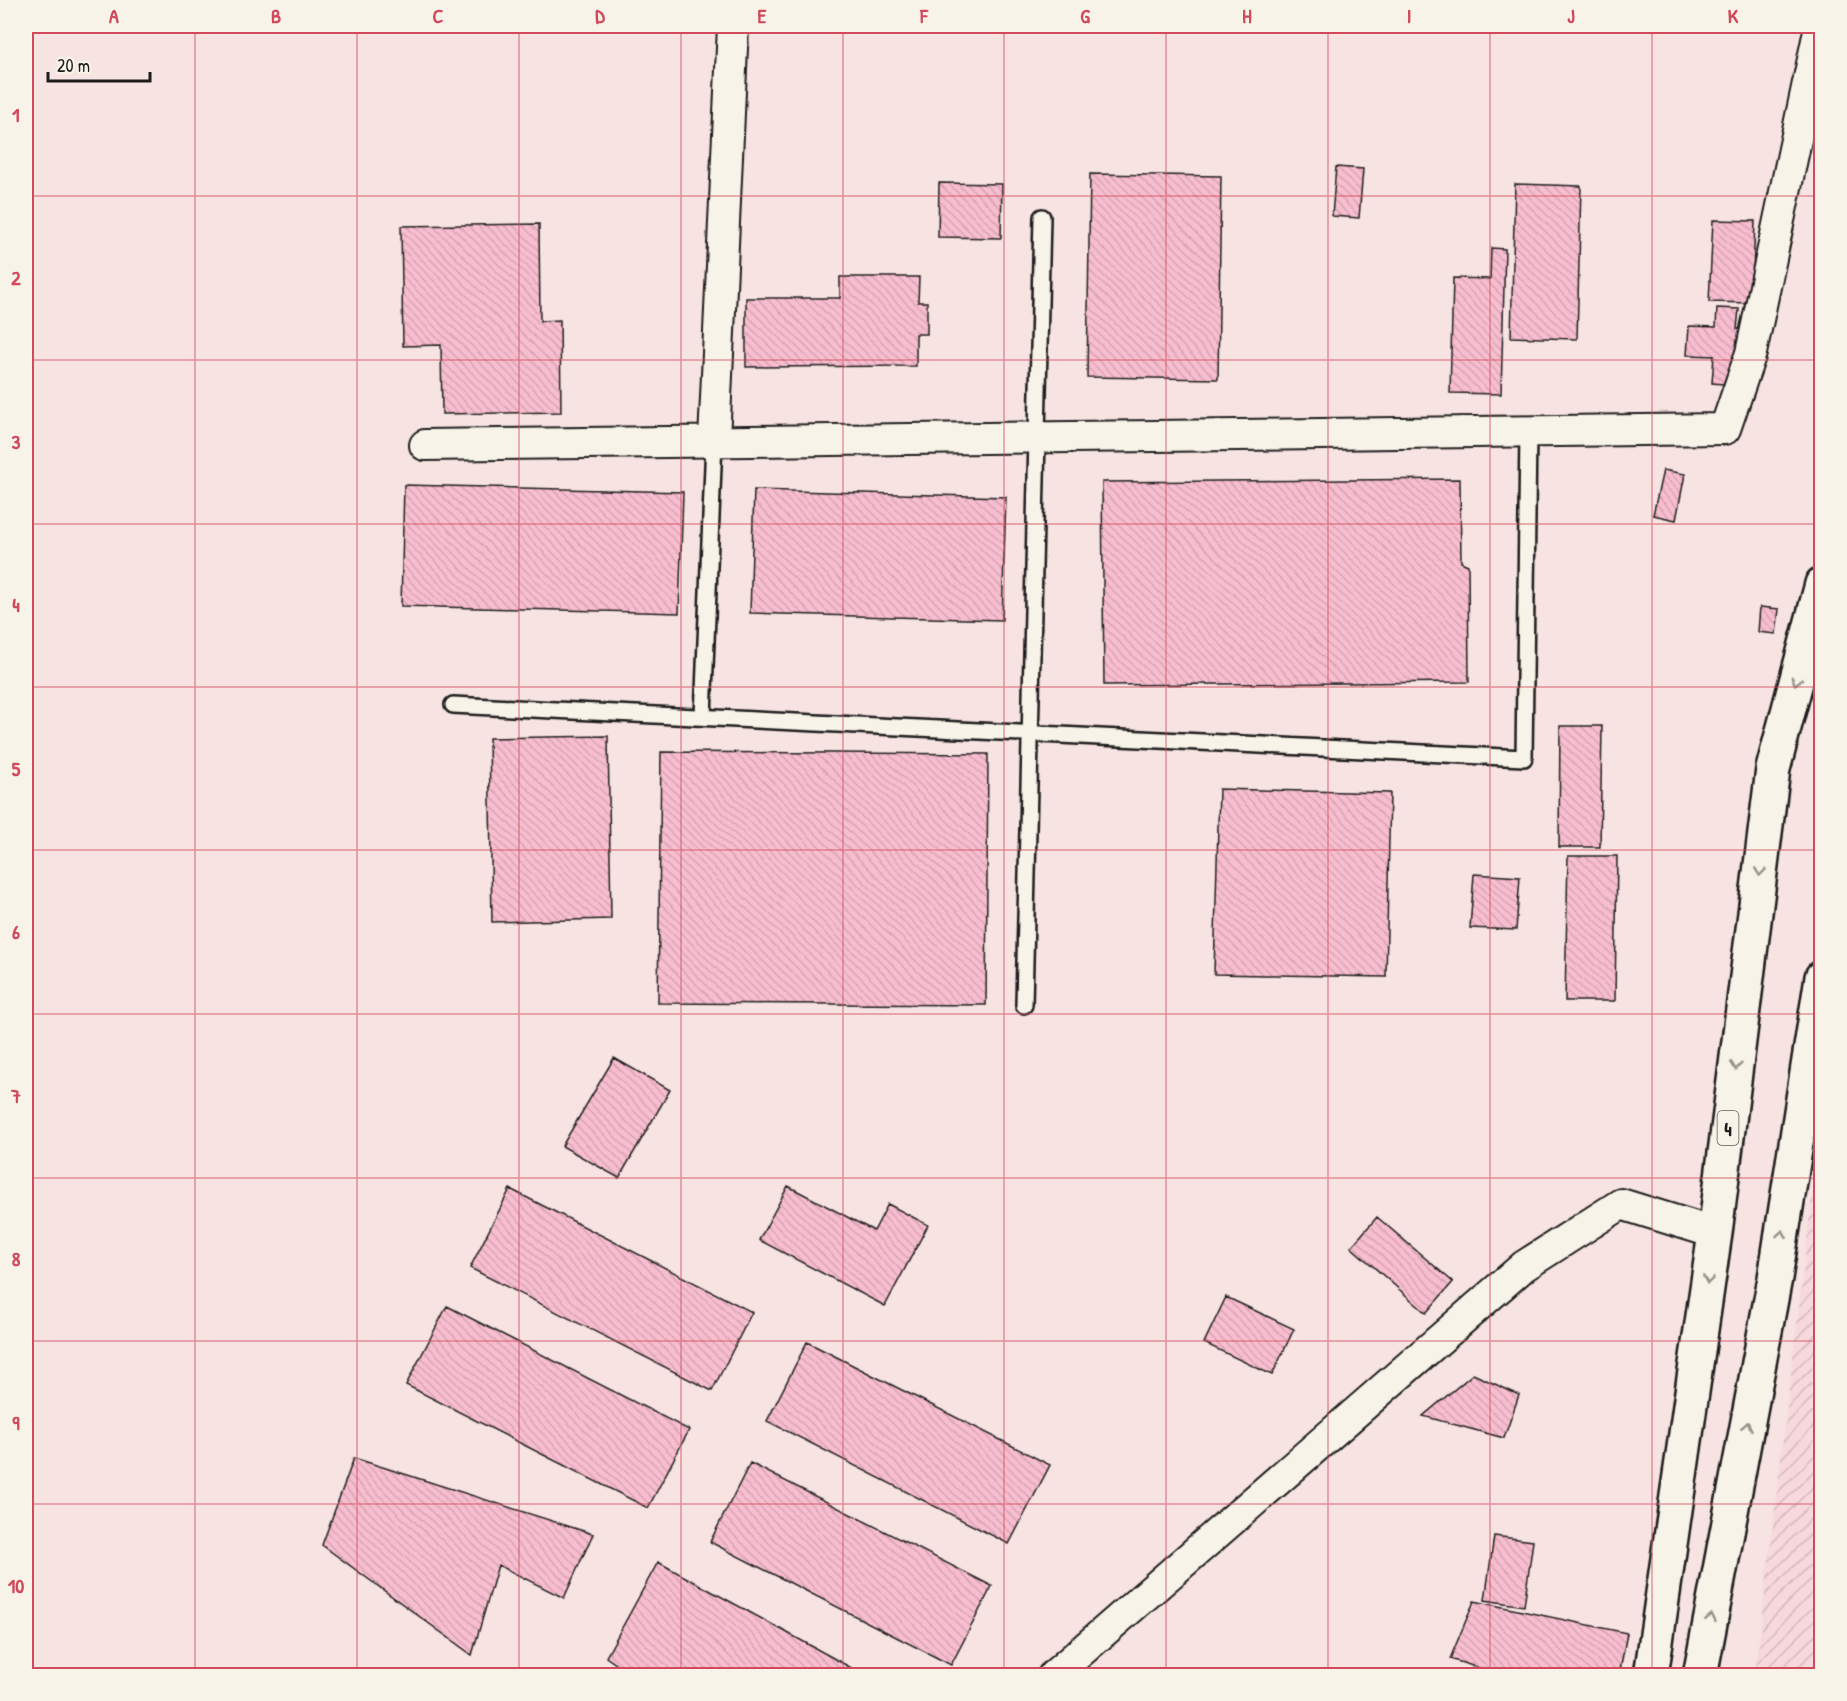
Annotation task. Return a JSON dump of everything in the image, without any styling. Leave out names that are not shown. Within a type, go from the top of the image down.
[{"type":"main road","name":"4","points":[[1651,1676],[1715,1233],[1773,770],[1821,584]]},
{"type":"main road","points":[[1700,1676],[1775,1278],[1821,977]]},
{"type":"street","points":[[714,441],[733,26]]},
{"type":"street","points":[[425,445],[1725,429],[1751,353],[1820,26]]},
{"type":"street","points":[[1053,1676],[1524,1266],[1621,1204],[1715,1233]]},
{"type":"lane","points":[[1024,1005],[1042,217]]},
{"type":"lane","points":[[453,705],[1524,758],[1528,432]]},
{"type":"lane","points":[[703,717],[714,441]]},
{"type":"shaded area","points":[[1819,1139],[1822,1140],[1821,1675],[1755,1675]]},
{"type":"building","points":[[1336,167],[1363,169],[1359,218],[1332,216]]},
{"type":"building","points":[[1090,174],[1221,176],[1218,379],[1087,377]]},
{"type":"building","points":[[939,183],[1002,184],[1001,238],[938,237]]},
{"type":"building","points":[[1515,184],[1581,186],[1577,339],[1511,337]]},
{"type":"building","points":[[1713,220],[1755,221],[1752,303],[1709,302]]},
{"type":"building","points":[[539,224],[540,321],[560,320],[561,412],[442,414],[441,345],[403,346],[401,226]]},
{"type":"building","points":[[1491,248],[1505,249],[1501,394],[1450,393],[1453,278],[1490,279]]},
{"type":"building","points":[[840,277],[919,277],[918,302],[927,302],[927,334],[916,334],[916,366],[746,367],[746,298],[840,298]]},
{"type":"building","points":[[1717,308],[1739,309],[1737,329],[1741,329],[1734,385],[1712,383],[1714,356],[1687,355],[1689,326],[1716,327]]},
{"type":"building","points":[[1663,470],[1685,474],[1676,520],[1653,515]]},
{"type":"building","points":[[1460,479],[1461,562],[1468,565],[1469,682],[1104,685],[1102,482]]},
{"type":"building","points":[[404,485],[683,492],[679,613],[401,606]]},
{"type":"building","points":[[754,490],[1006,497],[1002,620],[750,613]]},
{"type":"building","points":[[1760,607],[1779,609],[1776,634],[1758,632]]},
{"type":"building","points":[[1560,726],[1602,726],[1600,847],[1559,847]]},
{"type":"building","points":[[608,736],[611,919],[492,922],[489,738]]},
{"type":"building","points":[[661,752],[988,754],[986,1005],[658,1003]]},
{"type":"building","points":[[1219,789],[1390,793],[1386,977],[1214,974]]},
{"type":"building","points":[[1568,856],[1617,856],[1615,1001],[1565,1001]]},
{"type":"building","points":[[1474,874],[1520,877],[1516,930],[1470,928]]},
{"type":"building","points":[[614,1058],[670,1090],[619,1178],[562,1146]]},
{"type":"building","points":[[788,1186],[874,1231],[888,1204],[928,1225],[885,1306],[759,1240]]},
{"type":"building","points":[[510,1189],[752,1312],[712,1391],[470,1268]]},
{"type":"building","points":[[1377,1217],[1453,1282],[1426,1313],[1351,1247]]},
{"type":"building","points":[[1226,1297],[1294,1329],[1272,1375],[1204,1343]]},
{"type":"building","points":[[447,1306],[689,1430],[648,1508],[406,1385]]},
{"type":"building","points":[[807,1342],[1050,1465],[1009,1544],[767,1421]]},
{"type":"building","points":[[1473,1374],[1519,1395],[1504,1438],[1423,1416]]},
{"type":"building","points":[[354,1458],[593,1534],[564,1598],[498,1565],[472,1655],[322,1545]]},
{"type":"building","points":[[750,1463],[992,1586],[951,1665],[710,1542]]},
{"type":"building","points":[[1494,1536],[1533,1541],[1524,1606],[1485,1600]]},
{"type":"building","points":[[658,1562],[866,1676],[633,1676],[606,1657]]},
{"type":"building","points":[[1474,1601],[1627,1633],[1619,1676],[1505,1676],[1450,1659]]}]
